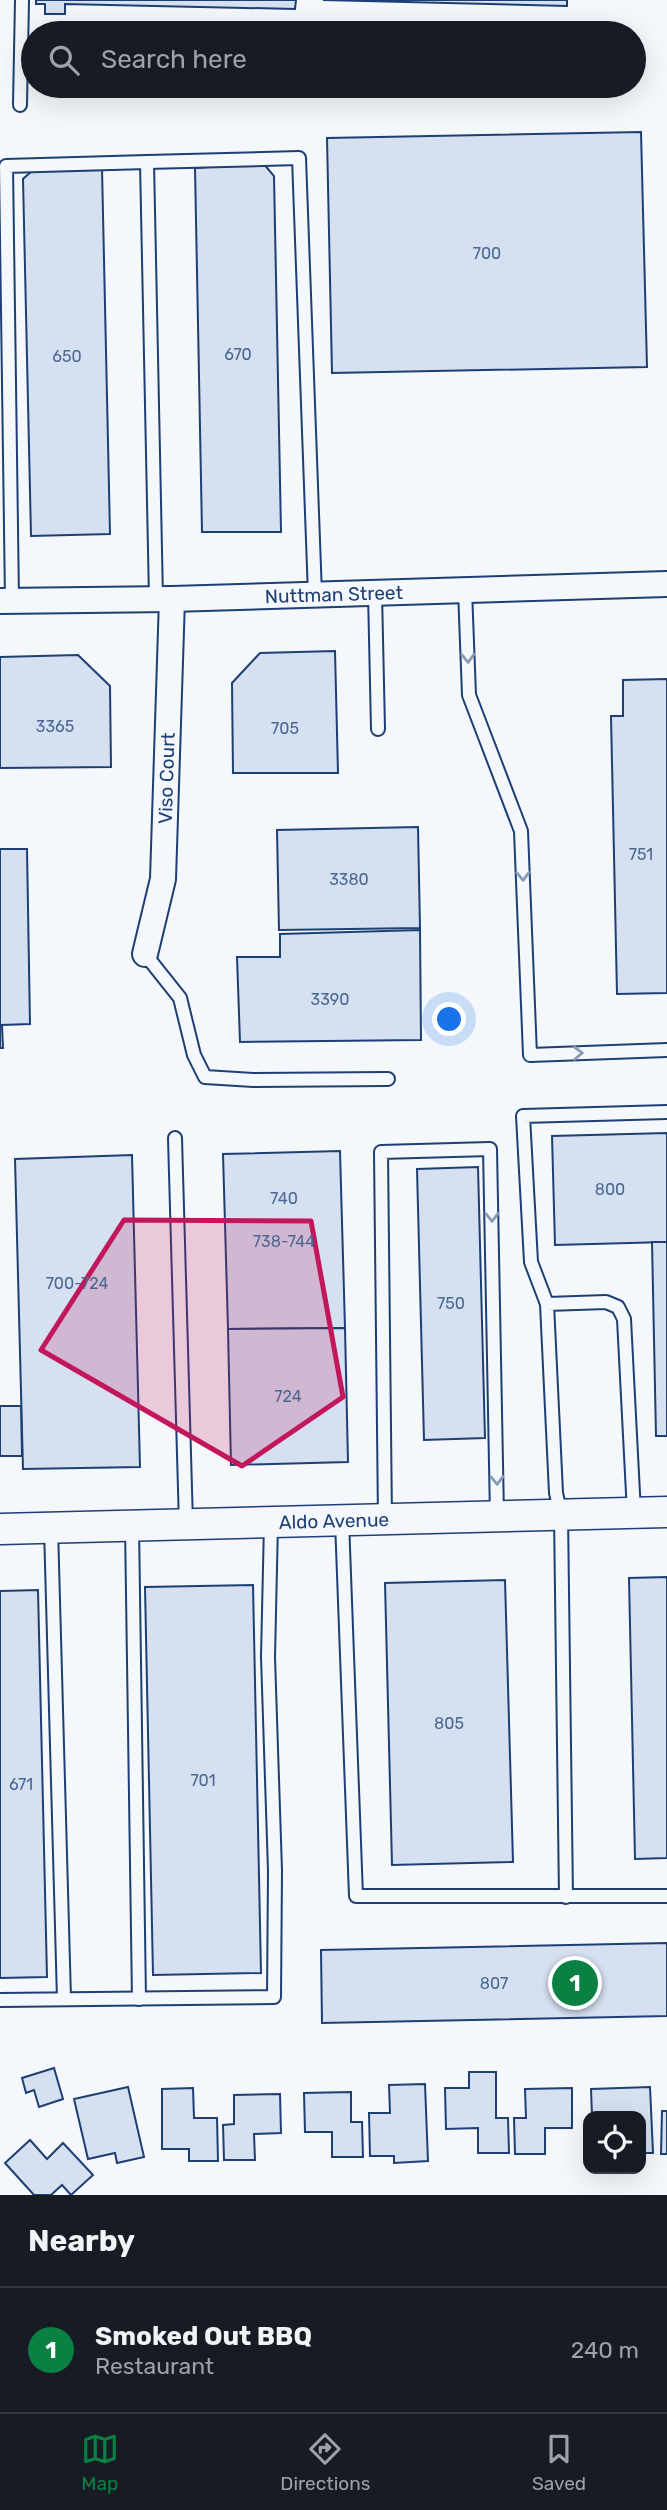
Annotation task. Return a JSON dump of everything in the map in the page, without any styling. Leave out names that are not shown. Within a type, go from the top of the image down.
[{"type":"street","name":"Nuttman Street","points":[[6,600],[164,599],[667,584]]},
{"type":"street","name":"Viso Court","points":[[145,954],[163,879],[164,599]]},
{"type":"street","name":"Aldo Avenue","points":[[0,1529],[667,1513]]},
{"type":"lane","points":[[22,0],[25,21]]},
{"type":"lane","points":[[20,105],[21,96]]},
{"type":"lane","points":[[6,600],[6,166],[299,158],[315,594]]},
{"type":"lane","points":[[147,162],[164,599]]},
{"type":"lane","points":[[466,590],[469,695],[521,831],[530,1055],[667,1050]]},
{"type":"lane","points":[[375,593],[378,729]]},
{"type":"lane","points":[[145,954],[180,998],[194,1055],[205,1077],[253,1080],[388,1079]]},
{"type":"lane","points":[[566,1897],[561,1515],[556,1493],[547,1304],[531,1262],[523,1116],[667,1112]]},
{"type":"lane","points":[[175,1138],[186,1524]]},
{"type":"lane","points":[[385,1520],[382,1152],[491,1149],[498,1517]]},
{"type":"lane","points":[[547,1304],[606,1302],[618,1307],[624,1319],[634,1513]]},
{"type":"lane","points":[[342,1520],[356,1896],[667,1896]]},
{"type":"lane","points":[[0,2000],[274,1997],[275,1871],[268,1657],[271,1522]]},
{"type":"lane","points":[[132,1525],[139,1998]]},
{"type":"lane","points":[[51,1528],[64,1999]]},
{"type":"highlighted area","points":[[124,1220],[311,1221],[343,1397],[242,1466],[41,1350]]},
{"type":"building","points":[[36,0],[296,0],[295,9],[65,4],[65,14],[45,14],[45,4],[36,4]]},
{"type":"building","points":[[323,0],[567,0],[567,6]]},
{"type":"building","points":[[641,132],[647,367],[332,373],[327,138]]},
{"type":"building","points":[[263,163],[274,176],[281,532],[202,532],[195,168]]},
{"type":"building","points":[[102,168],[110,534],[31,536],[23,179],[33,170]]},
{"type":"building","points":[[335,651],[338,773],[233,773],[232,683],[260,653]]},
{"type":"building","points":[[78,655],[110,686],[111,767],[0,768],[0,657]]},
{"type":"building","points":[[667,679],[667,993],[617,994],[611,716],[623,716],[623,680]]},
{"type":"building","points":[[418,827],[420,928],[279,930],[277,830]]},
{"type":"building","points":[[0,849],[27,849],[30,1024],[2,1025],[3,1048],[0,1048]]},
{"type":"building","points":[[420,930],[421,1040],[240,1042],[237,957],[280,957],[280,934]]},
{"type":"building","points":[[667,1133],[667,1242],[555,1245],[552,1136]]},
{"type":"building","points":[[340,1151],[345,1328],[228,1329],[223,1154]]},
{"type":"building","points":[[132,1155],[140,1467],[23,1469],[15,1159]]},
{"type":"building","points":[[478,1167],[485,1438],[424,1440],[417,1169]]},
{"type":"building","points":[[652,1242],[667,1242],[667,1436],[656,1436]]},
{"type":"building","points":[[345,1328],[348,1462],[231,1465],[228,1329]]},
{"type":"building","points":[[0,1406],[21,1406],[22,1456],[0,1456]]},
{"type":"building","points":[[667,1577],[667,1858],[635,1859],[629,1578]]},
{"type":"building","points":[[505,1580],[513,1862],[392,1865],[385,1583]]},
{"type":"building","points":[[253,1585],[261,1973],[153,1975],[145,1587]]},
{"type":"building","points":[[38,1590],[47,1977],[0,1978],[0,1591]]},
{"type":"building","points":[[667,1943],[667,2016],[322,2023],[321,1950]]},
{"type":"building","points":[[54,2068],[63,2099],[39,2107],[34,2090],[26,2093],[22,2078]]},
{"type":"building","points":[[469,2072],[496,2072],[496,2118],[508,2118],[509,2153],[478,2153],[478,2128],[446,2129],[445,2088],[469,2088]]},
{"type":"building","points":[[425,2084],[428,2161],[394,2163],[394,2156],[370,2156],[369,2113],[390,2113],[389,2085]]},
{"type":"building","points":[[128,2087],[144,2157],[117,2163],[115,2153],[88,2159],[74,2099]]},
{"type":"building","points":[[650,2087],[653,2153],[646,2153],[646,2111],[592,2111],[591,2089]]},
{"type":"building","points":[[193,2088],[194,2118],[217,2118],[218,2161],[189,2161],[189,2149],[162,2149],[162,2089]]},
{"type":"building","points":[[572,2088],[572,2128],[545,2128],[545,2154],[515,2154],[514,2118],[526,2118],[525,2089]]},
{"type":"building","points":[[351,2092],[351,2122],[362,2122],[363,2157],[332,2157],[332,2132],[305,2132],[304,2093]]},
{"type":"building","points":[[280,2094],[281,2133],[254,2134],[255,2160],[224,2160],[223,2125],[234,2124],[234,2095]]},
{"type":"building","points":[[662,2111],[667,2111],[667,2154],[661,2154]]},
{"type":"building","points":[[30,2140],[47,2159],[63,2143],[93,2175],[71,2195],[62,2185],[51,2195],[34,2195],[5,2163]]},
{"type":"place","name":"Smoked Out BBQ","points":[[575,1983]]}]
